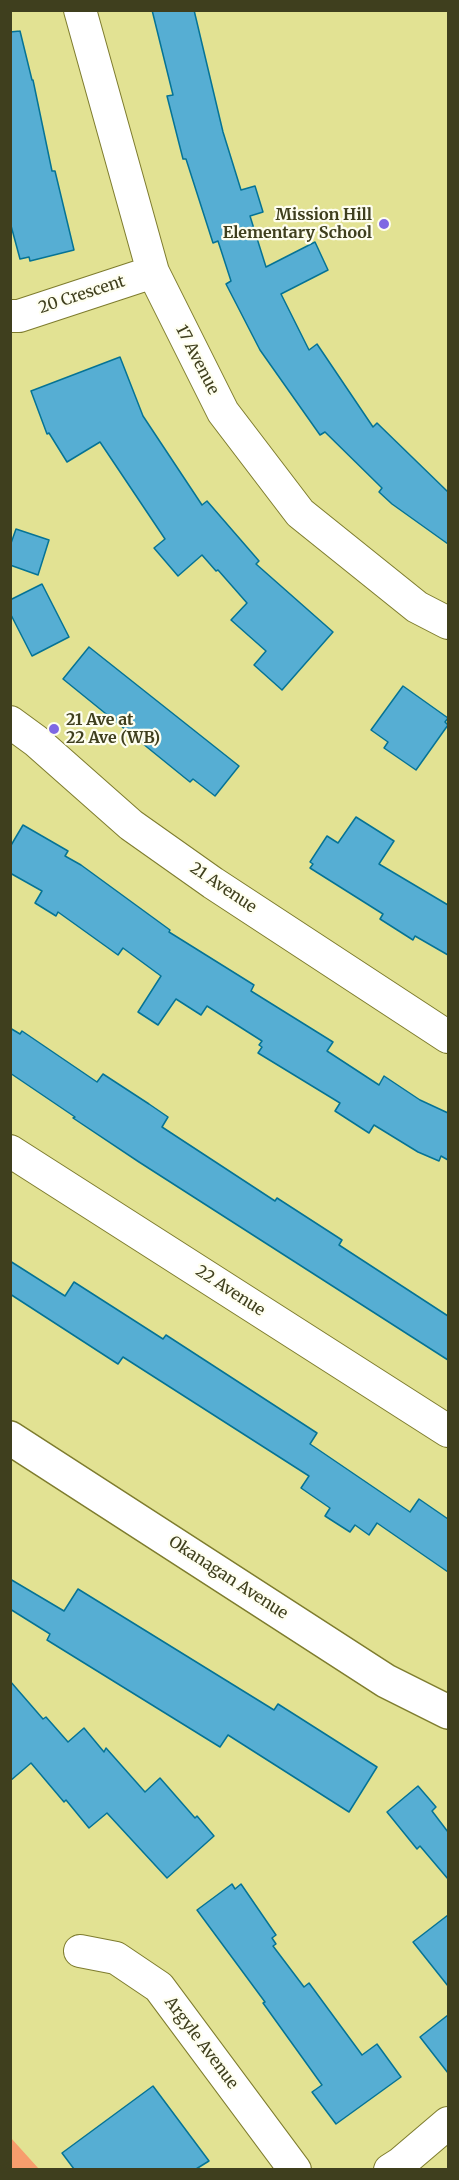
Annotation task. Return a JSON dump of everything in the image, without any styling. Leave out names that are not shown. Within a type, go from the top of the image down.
[{"type":"street","name":"17 Avenue","points":[[80,10],[153,272],[223,412],[300,513],[417,607],[448,623]]},
{"type":"street","name":"20 Crescent","points":[[10,316],[19,316],[153,272]]},
{"type":"street","name":"21 Avenue","points":[[10,722],[36,741],[130,825],[213,883],[448,1036]]},
{"type":"street","name":"22 Avenue","points":[[10,1151],[448,1431]]},
{"type":"street","name":"Okanagan Avenue","points":[[10,1438],[386,1681],[448,1712]]},
{"type":"street","name":"Argyle Avenue","points":[[80,1951],[116,1958],[159,1987],[296,2169]]},
{"type":"street","points":[[399,2167],[448,2123]]},
{"type":"shaded area","points":[[11,2138],[39,2169],[11,2169]]},
{"type":"building","points":[[152,10],[194,10],[223,132],[241,190],[255,186],[263,212],[250,216],[266,267],[315,242],[328,270],[281,294],[309,350],[317,344],[373,427],[377,423],[448,492],[448,544],[392,504],[379,492],[382,488],[325,432],[320,435],[260,350],[226,284],[231,281],[218,241],[213,243],[186,159],[183,159],[167,96],[173,95]]},
{"type":"building","points":[[20,31],[52,171],[55,171],[74,250],[30,261],[29,257],[20,259],[10,222],[10,32]]},
{"type":"building","points":[[120,357],[143,416],[202,505],[207,501],[259,561],[256,564],[333,632],[282,690],[254,665],[266,651],[231,620],[247,603],[218,570],[216,571],[202,555],[178,576],[154,548],[165,539],[100,442],[67,462],[49,433],[47,434],[31,391]]},
{"type":"building","points":[[16,529],[49,540],[38,575],[10,565],[10,546]]},
{"type":"building","points":[[42,584],[69,637],[32,656],[10,613],[10,600]]},
{"type":"building","points":[[89,647],[239,766],[215,796],[193,779],[190,782],[63,679]]},
{"type":"building","points":[[403,686],[448,718],[445,722],[448,725],[416,770],[384,748],[388,742],[371,730]]},
{"type":"building","points":[[356,817],[394,841],[379,864],[448,905],[448,955],[415,936],[413,940],[380,919],[383,914],[310,868],[313,864],[310,862],[327,836],[338,843]]},
{"type":"building","points":[[23,825],[68,851],[65,856],[81,865],[170,930],[169,932],[254,985],[251,991],[333,1042],[327,1051],[379,1085],[384,1076],[420,1100],[448,1113],[448,1160],[441,1156],[439,1161],[418,1152],[374,1125],[369,1133],[335,1111],[340,1103],[258,1053],[262,1047],[259,1045],[262,1041],[207,1006],[201,1015],[176,999],[158,1025],[138,1012],[161,976],[123,948],[118,955],[58,912],[56,916],[35,903],[42,891],[10,873],[10,847]]},
{"type":"building","points":[[10,1028],[20,1034],[22,1031],[97,1082],[103,1074],[149,1104],[168,1117],[162,1127],[275,1201],[277,1198],[342,1240],[339,1245],[448,1316],[448,1360],[139,1162],[10,1073]]},
{"type":"building","points":[[10,1261],[65,1296],[74,1282],[163,1339],[166,1335],[317,1433],[310,1444],[410,1512],[419,1499],[448,1519],[448,1572],[377,1523],[369,1535],[355,1525],[350,1532],[325,1516],[330,1508],[301,1488],[309,1476],[123,1357],[118,1364],[10,1294]]},
{"type":"building","points":[[10,1579],[64,1611],[78,1589],[274,1710],[278,1704],[377,1767],[349,1812],[228,1735],[220,1747],[47,1640],[50,1634],[10,1609]]},
{"type":"building","points":[[10,1681],[43,1719],[46,1717],[68,1742],[84,1728],[104,1752],[106,1748],[145,1792],[160,1778],[214,1836],[167,1878],[107,1813],[89,1828],[31,1763],[10,1781]]},
{"type":"building","points":[[418,1786],[436,1807],[432,1811],[448,1832],[448,1879],[420,1846],[417,1849],[387,1812]]},
{"type":"building","points":[[232,1884],[235,1889],[241,1884],[276,1935],[272,1938],[276,1944],[273,1946],[304,1987],[309,1983],[362,2055],[377,2044],[401,2077],[336,2124],[312,2092],[322,2085],[263,2003],[265,2002],[197,1910]]},
{"type":"building","points":[[448,1915],[448,1986],[413,1942]]},
{"type":"building","points":[[448,2015],[448,2073],[420,2037]]},
{"type":"building","points":[[153,2086],[209,2161],[196,2169],[74,2169],[62,2153]]},
{"type":"place","name":"Mission Hill Elementary School","points":[[384,224]]},
{"type":"place","name":"21 Ave at 22 Ave (WB)","points":[[54,729]]}]
